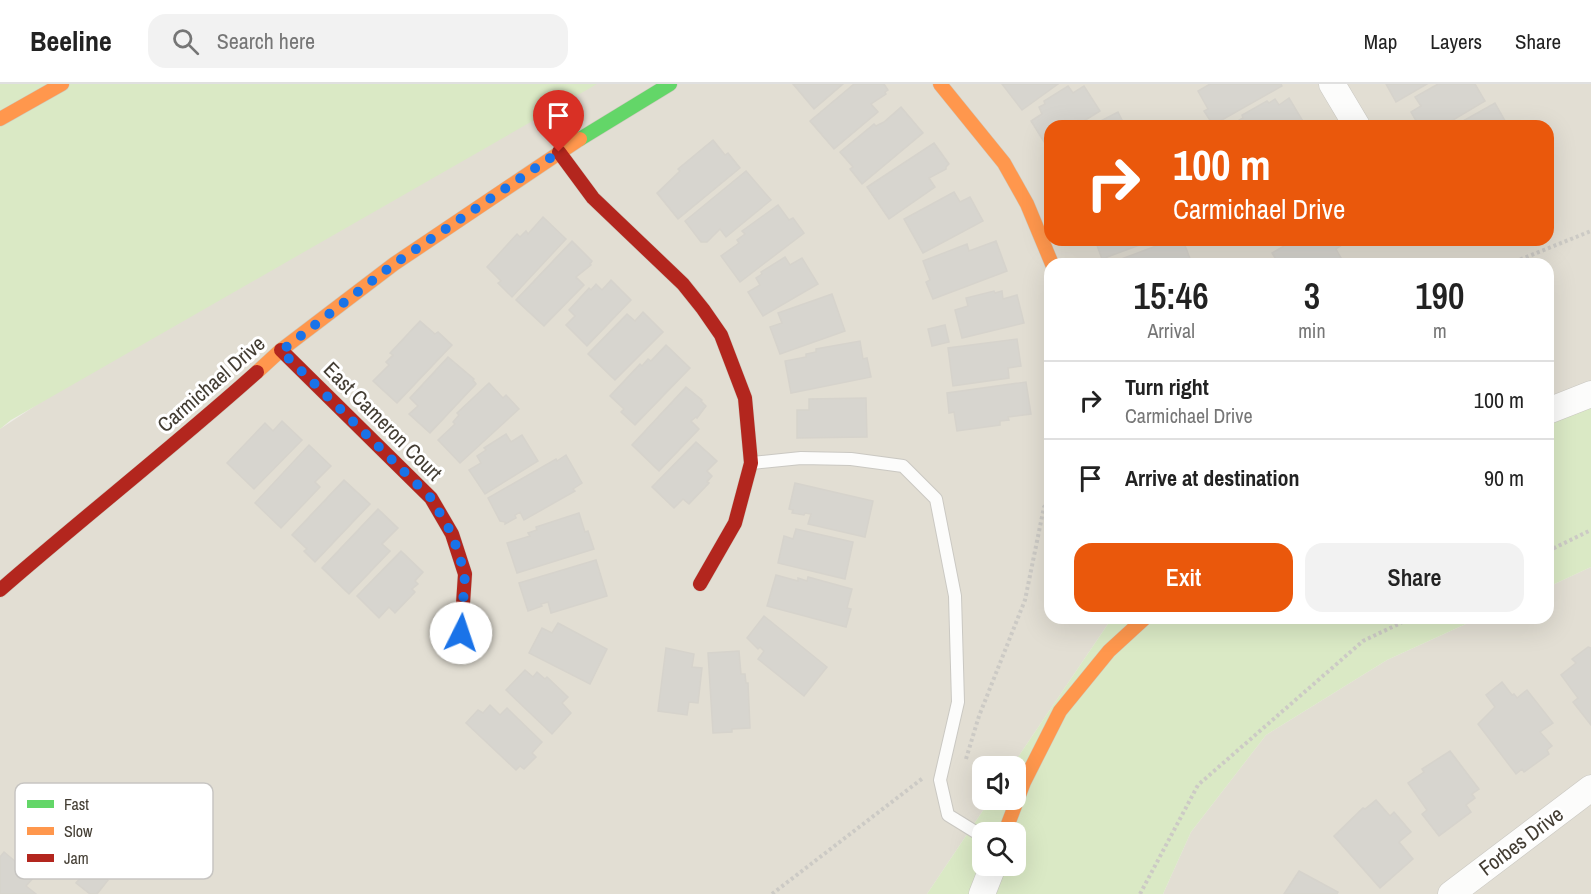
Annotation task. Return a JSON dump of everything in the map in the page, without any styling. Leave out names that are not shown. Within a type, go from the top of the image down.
[{"type":"main road","points":[[0,119],[62,84]]},
{"type":"main road","name":"Carmichael Drive","points":[[0,590],[198,425],[281,351],[394,264],[559,152],[670,84]]},
{"type":"main road","points":[[940,84],[1004,163],[1027,204],[1044,245]]},
{"type":"main road","points":[[559,152],[593,198],[683,284],[721,335],[745,398],[751,463],[735,523],[700,584]]},
{"type":"main road","name":"East Cameron Court","points":[[281,351],[431,498],[452,534],[465,574],[461,633]]},
{"type":"main road","points":[[1009,822],[1024,782],[1060,711],[1109,651],[1138,624]]},
{"type":"street","points":[[1332,84],[1353,120]]},
{"type":"street","points":[[1554,409],[1591,394]]},
{"type":"street","name":"Forbes Drive","points":[[1451,894],[1591,788]]},
{"type":"street","points":[[982,894],[989,876]]},
{"type":"lane","points":[[751,463],[801,458],[851,459],[903,466],[936,499],[955,596],[958,702],[940,780],[948,815],[972,830]]},
{"type":"path","points":[[1554,246],[1591,231]]},
{"type":"path","points":[[1524,258],[1554,246]]},
{"type":"path","points":[[1554,548],[1591,530]]},
{"type":"path","points":[[1140,894],[1198,785],[1363,641],[1398,624]]},
{"type":"shaded area","points":[[524,84],[1591,84],[1591,382],[1554,400],[1554,258],[1044,258],[1044,624],[1108,624],[1019,756],[972,756],[972,810],[983,810],[975,822],[972,822],[972,827],[927,894],[0,894],[0,429]]},
{"type":"shaded area","points":[[1591,567],[1591,894],[1163,894],[1191,832],[1266,735],[1387,660],[1466,624],[1554,624],[1554,584]]},
{"type":"green space","points":[[0,84],[597,84],[11,420],[0,429]]},
{"type":"green space","points":[[1591,382],[1591,567],[1554,584],[1554,400]]},
{"type":"green space","points":[[1108,624],[1466,624],[1387,660],[1266,735],[1191,832],[1163,894],[927,894],[972,827],[972,876],[1026,876],[1026,822],[975,822],[983,810],[1026,810],[1026,756],[1019,756]]},
{"type":"building","points":[[793,84],[843,84],[814,109]]},
{"type":"building","points":[[854,84],[884,84],[888,90],[886,94],[871,104],[878,112],[834,149],[810,121]]},
{"type":"building","points":[[1002,84],[1058,84],[1022,110]]},
{"type":"building","points":[[1210,84],[1281,84],[1282,86],[1222,120],[1210,120],[1204,111],[1208,109],[1198,91]]},
{"type":"building","points":[[1386,84],[1427,84],[1396,102]]},
{"type":"building","points":[[1438,84],[1475,84],[1485,101],[1453,120],[1416,120],[1411,112],[1421,106],[1415,97]]},
{"type":"building","points":[[1068,86],[1073,93],[1084,86],[1100,111],[1086,120],[1044,120],[1044,142],[1031,121],[1042,114],[1039,107],[1045,104],[1044,101]]},
{"type":"building","points":[[1289,98],[1302,120],[1240,120],[1243,118],[1242,115],[1267,101],[1269,103],[1275,99],[1279,105]]},
{"type":"building","points":[[1495,103],[1505,120],[1465,120]]},
{"type":"building","points":[[901,107],[923,133],[862,184],[850,169],[853,167],[840,152],[874,124],[876,126],[884,122]]},
{"type":"building","points":[[1118,112],[1122,120],[1103,120]]},
{"type":"building","points":[[713,140],[740,168],[678,219],[657,193],[680,171],[678,169]]},
{"type":"building","points":[[934,143],[949,164],[946,169],[929,178],[935,187],[889,219],[867,187]]},
{"type":"building","points":[[746,171],[771,200],[726,237],[720,229],[707,242],[701,242],[685,221]]},
{"type":"building","points":[[954,192],[960,202],[970,197],[983,221],[923,253],[904,219]]},
{"type":"building","points":[[778,205],[789,220],[793,218],[804,233],[740,282],[721,256],[739,243],[737,240],[745,234],[742,231]]},
{"type":"building","points":[[543,217],[566,239],[512,297],[487,267],[517,234],[520,237],[526,231],[528,234]]},
{"type":"building","points":[[572,241],[592,261],[591,265],[576,277],[584,285],[544,326],[516,300]]},
{"type":"building","points":[[996,241],[1007,271],[933,299],[926,282],[930,280],[923,261],[967,244],[969,251]]},
{"type":"building","points":[[1097,246],[1137,246],[1105,258],[1102,258]]},
{"type":"building","points":[[1156,246],[1185,246],[1190,258],[1124,258]]},
{"type":"building","points":[[1284,246],[1340,246],[1336,249],[1341,258],[1275,258],[1272,253]]},
{"type":"building","points":[[785,257],[790,265],[802,258],[818,284],[763,316],[748,292],[760,285],[756,278],[762,274],[761,272]]},
{"type":"building","points":[[611,280],[631,300],[587,346],[566,325],[575,316],[569,310],[589,288],[591,290],[596,284],[602,290]]},
{"type":"building","points":[[994,291],[995,293],[1002,291],[1003,299],[1017,295],[1024,323],[962,338],[955,310],[968,306],[966,298]]},
{"type":"building","points":[[832,294],[845,331],[780,354],[770,327],[782,323],[778,313]]},
{"type":"building","points":[[643,312],[663,332],[615,380],[588,354],[627,314],[635,321]]},
{"type":"building","points":[[420,321],[435,334],[438,332],[452,345],[397,403],[373,381],[389,365],[386,362],[393,355],[390,353]]},
{"type":"building","points":[[945,325],[949,342],[932,346],[928,329]]},
{"type":"building","points":[[1017,339],[1021,366],[1008,368],[1009,378],[953,386],[948,348]]},
{"type":"building","points":[[860,341],[863,359],[867,358],[871,377],[791,393],[785,361],[806,357],[806,354],[816,352],[816,349]]},
{"type":"building","points":[[666,345],[690,368],[635,425],[621,412],[624,409],[610,396],[640,364],[642,366],[648,359],[651,361]]},
{"type":"building","points":[[448,357],[474,379],[476,384],[430,433],[409,414],[418,406],[410,398]]},
{"type":"building","points":[[1026,382],[1031,414],[1008,417],[1009,420],[1000,421],[1000,425],[957,431],[954,412],[949,413],[947,393]]},
{"type":"building","points":[[489,383],[503,398],[506,395],[519,409],[460,463],[438,440],[455,424],[453,422],[459,415],[457,413]]},
{"type":"building","points":[[686,387],[706,406],[697,418],[691,421],[699,429],[659,471],[632,445]]},
{"type":"building","points":[[866,398],[867,437],[797,438],[797,410],[809,410],[809,399]]},
{"type":"building","points":[[282,421],[302,440],[254,489],[227,463],[265,423],[273,431]]},
{"type":"building","points":[[506,434],[511,442],[522,435],[538,461],[485,494],[469,470],[481,463],[477,456],[486,450],[484,448]]},
{"type":"building","points":[[696,442],[717,461],[707,471],[712,476],[707,482],[709,483],[689,504],[683,499],[674,508],[652,487]]},
{"type":"building","points":[[309,445],[331,466],[315,482],[320,487],[281,528],[255,503]]},
{"type":"building","points":[[566,455],[582,483],[573,489],[575,491],[524,520],[520,512],[515,515],[516,518],[505,524],[500,521],[488,498]]},
{"type":"building","points":[[344,480],[370,504],[315,562],[304,551],[307,549],[292,535]]},
{"type":"building","points":[[795,483],[873,501],[865,537],[808,524],[811,514],[792,513],[793,510],[789,509]]},
{"type":"building","points":[[378,509],[398,528],[382,544],[390,551],[349,594],[322,568]]},
{"type":"building","points":[[579,513],[594,549],[517,573],[507,543],[530,536],[528,533],[537,530],[536,527]]},
{"type":"building","points":[[796,529],[853,542],[845,579],[778,563],[784,536],[793,539]]},
{"type":"building","points":[[401,551],[423,572],[415,581],[418,584],[412,589],[415,592],[395,613],[389,607],[379,618],[357,596]]},
{"type":"building","points":[[596,560],[607,596],[551,613],[548,602],[528,611],[519,583]]},
{"type":"building","points":[[776,575],[798,581],[798,578],[807,581],[808,577],[852,589],[847,608],[851,609],[846,627],[767,606]]},
{"type":"building","points":[[764,616],[827,667],[804,696],[758,659],[764,651],[760,647],[758,649],[747,638]]},
{"type":"building","points":[[558,623],[607,649],[590,684],[529,653],[542,628],[552,633]]},
{"type":"building","points":[[1588,647],[1591,648],[1591,725],[1573,702],[1578,698],[1561,675],[1576,663],[1572,659]]},
{"type":"building","points":[[666,648],[694,654],[692,667],[702,668],[698,703],[689,702],[687,715],[658,711]]},
{"type":"building","points":[[739,651],[741,674],[745,674],[746,683],[748,683],[750,728],[713,733],[708,653]]},
{"type":"building","points":[[525,670],[533,677],[537,672],[545,679],[547,677],[568,697],[562,703],[571,713],[552,734],[506,690]]},
{"type":"building","points":[[1502,682],[1517,698],[1527,690],[1553,723],[1540,732],[1552,746],[1547,750],[1549,754],[1524,772],[1522,769],[1516,774],[1478,724],[1495,707],[1486,695]]},
{"type":"building","points":[[490,705],[500,715],[507,708],[542,742],[532,753],[536,757],[524,769],[520,766],[516,770],[466,723],[478,710],[483,713]]},
{"type":"building","points":[[1450,751],[1479,789],[1472,794],[1475,798],[1466,805],[1471,812],[1439,836],[1422,814],[1427,810],[1408,783],[1424,772],[1422,769]]},
{"type":"building","points":[[1376,800],[1390,816],[1394,812],[1411,832],[1399,842],[1413,859],[1380,888],[1334,836],[1363,808],[1365,809]]},
{"type":"building","points":[[4,852],[15,861],[15,879],[32,879],[26,886],[36,894],[0,894],[0,857]]},
{"type":"building","points":[[1299,871],[1338,892],[1337,894],[1284,894]]},
{"type":"building","points":[[80,879],[108,880],[97,894],[90,894],[76,883]]},
{"type":"traffic: fast","points":[[580,139],[670,84]]},
{"type":"traffic: slow","points":[[0,119],[62,84]]},
{"type":"traffic: slow","points":[[940,84],[1004,163],[1027,204],[1044,245]]},
{"type":"traffic: slow","points":[[257,372],[281,350],[394,264],[580,139]]},
{"type":"traffic: slow","points":[[1044,246],[1050,258]]},
{"type":"traffic: slow","points":[[1009,822],[1024,782],[1060,711],[1109,651],[1138,624]]},
{"type":"traffic: jam","points":[[559,152],[593,198],[683,284],[703,309],[721,335],[745,398],[751,463],[735,523],[700,584]]},
{"type":"traffic: jam","points":[[281,350],[431,498],[452,534],[465,574],[461,633]]},
{"type":"traffic: jam","points":[[0,590],[257,372]]},
{"type":"route","points":[[461,633],[465,574],[452,534],[431,498],[281,351],[394,264],[559,152]]}]
